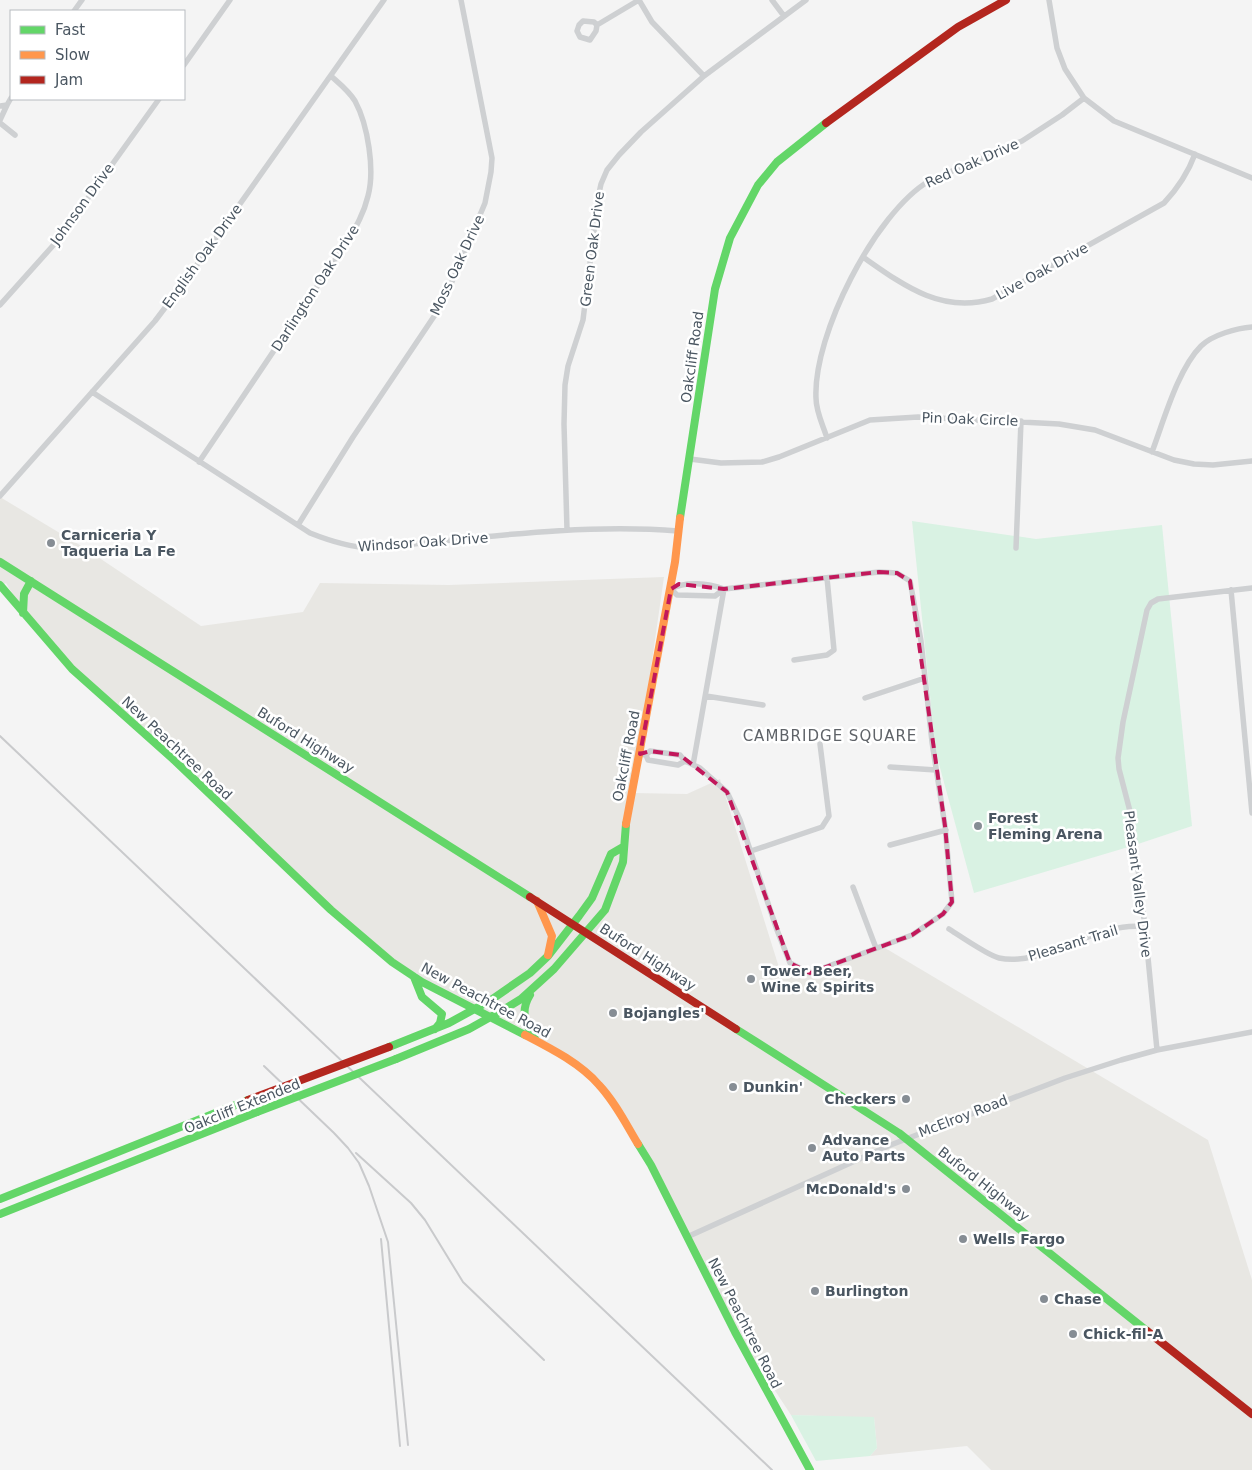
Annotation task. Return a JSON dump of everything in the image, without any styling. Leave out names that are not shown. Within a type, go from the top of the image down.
[{"type":"main road","name":"Oakcliff Road","points":[[491,1017],[537,985],[554,969],[605,910],[623,862],[623,847],[643,754],[671,589],[715,289],[730,238],[758,184],[777,162],[827,122],[950,32],[1006,0]]},
{"type":"main road","name":"Buford Highway","points":[[0,562],[586,932],[906,1138],[1252,1414]]},
{"type":"main road","points":[[23,613],[24,594],[31,581]]},
{"type":"main road","name":"New Peachtree Road","points":[[0,585],[43,637],[78,674],[173,760],[331,910],[392,962],[414,977],[562,1054],[599,1084],[633,1133],[739,1340],[810,1470]]},
{"type":"main road","points":[[475,1009],[530,973],[548,956],[592,898],[611,854],[623,847]]},
{"type":"main road","points":[[537,901],[552,936],[548,956]]},
{"type":"main road","points":[[414,977],[423,998],[440,1008],[442,1013],[441,1021],[435,1028]]},
{"type":"main road","points":[[536,1040],[526,1026],[523,1013],[524,1003],[537,985]]},
{"type":"main road","name":"Oakcliff Extended","points":[[0,1198],[449,1023],[475,1009]]},
{"type":"main road","name":"Oakcliff Extended","points":[[0,1214],[396,1059],[469,1029],[491,1017]]},
{"type":"street","points":[[185,64],[230,0]]},
{"type":"street","name":"English Oak Drive","points":[[0,496],[155,321],[189,276],[384,0]]},
{"type":"street","name":"Moss Oak Drive","points":[[298,524],[442,303],[485,203],[492,158],[461,0]]},
{"type":"street","points":[[596,25],[639,0],[652,22],[704,76]]},
{"type":"street","points":[[772,0],[784,16]]},
{"type":"street","name":"Green Oak Drive","points":[[567,530],[564,385],[583,320],[601,184],[607,170],[619,155],[704,76],[806,0]]},
{"type":"street","points":[[1050,0],[1057,48],[1065,68],[1084,98],[1114,120],[1252,178]]},
{"type":"street","name":"Darlington Oak Drive","points":[[199,462],[347,242],[364,210],[369,195],[371,170],[368,144],[355,102],[346,89],[331,76]]},
{"type":"street","name":"Red Oak Drive","points":[[827,438],[817,409],[816,397],[821,350],[834,313],[863,257],[890,217],[916,189],[929,181],[1022,141],[1084,98]]},
{"type":"street","name":"Johnson Drive","points":[[0,306],[58,240],[158,100]]},
{"type":"street","points":[[3,106],[0,122],[15,135]]},
{"type":"street","name":"Live Oak Drive","points":[[863,257],[896,280],[935,300],[966,304],[992,299],[1164,203],[1176,190],[1187,173],[1195,154]]},
{"type":"street","points":[[1152,452],[1188,361],[1203,344],[1245,327],[1252,327]]},
{"type":"street","name":"Windsor Oak Drive","points":[[92,392],[310,533],[353,547],[370,548],[567,530],[639,528],[678,531]]},
{"type":"street","name":"Pin Oak Circle","points":[[690,459],[721,462],[762,462],[779,457],[870,420],[918,417],[1059,424],[1095,430],[1174,460],[1194,464],[1213,465],[1252,461]]},
{"type":"street","points":[[1016,548],[1021,421]]},
{"type":"street","points":[[685,761],[678,765],[648,760],[643,754],[650,750],[680,754],[685,761],[700,768],[727,792],[740,820],[790,963],[810,973],[912,935],[943,914],[952,902],[946,830],[936,770],[921,640],[910,581],[898,573],[880,572],[724,589],[712,585],[679,584],[671,589],[677,595],[715,596],[724,589]]},
{"type":"street","points":[[794,660],[827,655],[834,650],[827,578]]},
{"type":"street","points":[[1252,588],[1231,590],[1249,746],[1252,813]]},
{"type":"street","points":[[694,765],[724,589]]},
{"type":"street","name":"Pleasant Valley Drive","points":[[1157,1050],[1132,818],[1119,769],[1118,758],[1123,722],[1147,610],[1151,603],[1158,599],[1231,590]]},
{"type":"street","points":[[865,698],[925,678]]},
{"type":"street","points":[[706,696],[763,705]]},
{"type":"street","points":[[751,851],[822,827],[829,816],[820,744]]},
{"type":"street","points":[[890,767],[936,770]]},
{"type":"street","points":[[890,845],[946,830]]},
{"type":"street","points":[[853,888],[876,948]]},
{"type":"street","name":"Pleasant Trail","points":[[949,929],[998,958],[1021,960],[1100,933],[1124,927],[1145,927]]},
{"type":"street","name":"McElroy Road","points":[[687,1237],[906,1138],[1065,1078],[1157,1050],[1252,1032]]},
{"type":"highlighted area","points":[[879,572],[897,573],[910,581],[945,826],[952,902],[943,914],[912,935],[810,973],[790,963],[727,792],[680,755],[650,751],[640,754],[671,589],[679,584],[724,589]]},
{"type":"shaded area","points":[[0,497],[83,547],[201,626],[303,612],[320,583],[449,585],[664,577],[633,793],[687,794],[720,779],[782,977],[885,948],[1208,1140],[1252,1280],[1252,1470],[991,1470],[967,1446],[870,1456],[877,1448],[874,1418],[791,1415],[745,1345],[676,1223],[646,1154],[605,1091],[555,1047],[448,998],[374,945],[80,673],[25,615],[6,583],[0,587]]},
{"type":"green space","points":[[912,521],[1036,539],[1162,525],[1192,826],[974,893],[936,753]]},
{"type":"green space","points":[[791,1415],[874,1417],[877,1448],[870,1456],[816,1461]]},
{"type":"railway","points":[[0,736],[772,1470]]},
{"type":"railway","points":[[264,1066],[348,1148],[359,1163],[369,1186],[388,1242],[408,1445]]},
{"type":"railway","points":[[356,1153],[411,1203],[425,1220],[463,1282],[544,1360]]},
{"type":"railway","points":[[381,1239],[400,1446]]},
{"type":"traffic: fast","points":[[680,518],[715,289],[730,238],[758,185],[777,162],[826,123]]},
{"type":"traffic: fast","points":[[0,562],[530,897]]},
{"type":"traffic: fast","points":[[23,613],[24,594],[31,581]]},
{"type":"traffic: fast","points":[[0,585],[72,669],[173,759],[331,910],[392,962],[422,982],[525,1035]]},
{"type":"traffic: fast","points":[[396,1059],[469,1029],[503,1010],[521,999],[554,969],[605,910],[623,862],[626,824]]},
{"type":"traffic: fast","points":[[389,1047],[449,1023],[491,1000],[530,973],[548,956],[579,916],[592,898],[611,854],[623,847]]},
{"type":"traffic: fast","points":[[414,977],[422,997],[442,1014],[440,1023],[435,1029]]},
{"type":"traffic: fast","points":[[530,995],[525,1007],[525,1017],[526,1023],[535,1039]]},
{"type":"traffic: fast","points":[[736,1029],[899,1133],[1147,1331]]},
{"type":"traffic: fast","points":[[257,1112],[396,1059]]},
{"type":"traffic: fast","points":[[0,1199],[248,1100]]},
{"type":"traffic: fast","points":[[0,1214],[257,1112]]},
{"type":"traffic: fast","points":[[638,1144],[651,1165],[735,1332],[810,1470]]},
{"type":"traffic: slow","points":[[626,824],[675,562],[680,518]]},
{"type":"traffic: slow","points":[[537,901],[552,936],[548,955]]},
{"type":"traffic: slow","points":[[525,1035],[564,1057],[591,1077],[620,1113],[638,1144]]},
{"type":"traffic: jam","points":[[826,123],[958,27],[1006,0]]},
{"type":"traffic: jam","points":[[530,897],[736,1029]]},
{"type":"traffic: jam","points":[[248,1100],[389,1047]]},
{"type":"traffic: jam","points":[[1147,1331],[1252,1414]]},
{"type":"place","name":"Carniceria Y Taqueria La Fe","points":[[51,543]]},
{"type":"place","name":"Forest Fleming Arena","points":[[978,826]]},
{"type":"place","name":"Tower Beer, Wine & Spirits","points":[[751,979]]},
{"type":"place","name":"Bojangles'","points":[[613,1013]]},
{"type":"place","name":"Dunkin'","points":[[733,1087]]},
{"type":"place","name":"Checkers","points":[[906,1099]]},
{"type":"place","name":"Advance Auto Parts","points":[[812,1148]]},
{"type":"place","name":"McDonald's","points":[[906,1189]]},
{"type":"place","name":"Wells Fargo","points":[[963,1239]]},
{"type":"place","name":"Burlington","points":[[815,1291]]},
{"type":"place","name":"Chase","points":[[1044,1299]]},
{"type":"place","name":"Chick-fil-A","points":[[1073,1334]]},
{"type":"district","name":"CAMBRIDGE SQUARE","points":[[830,736]]}]
